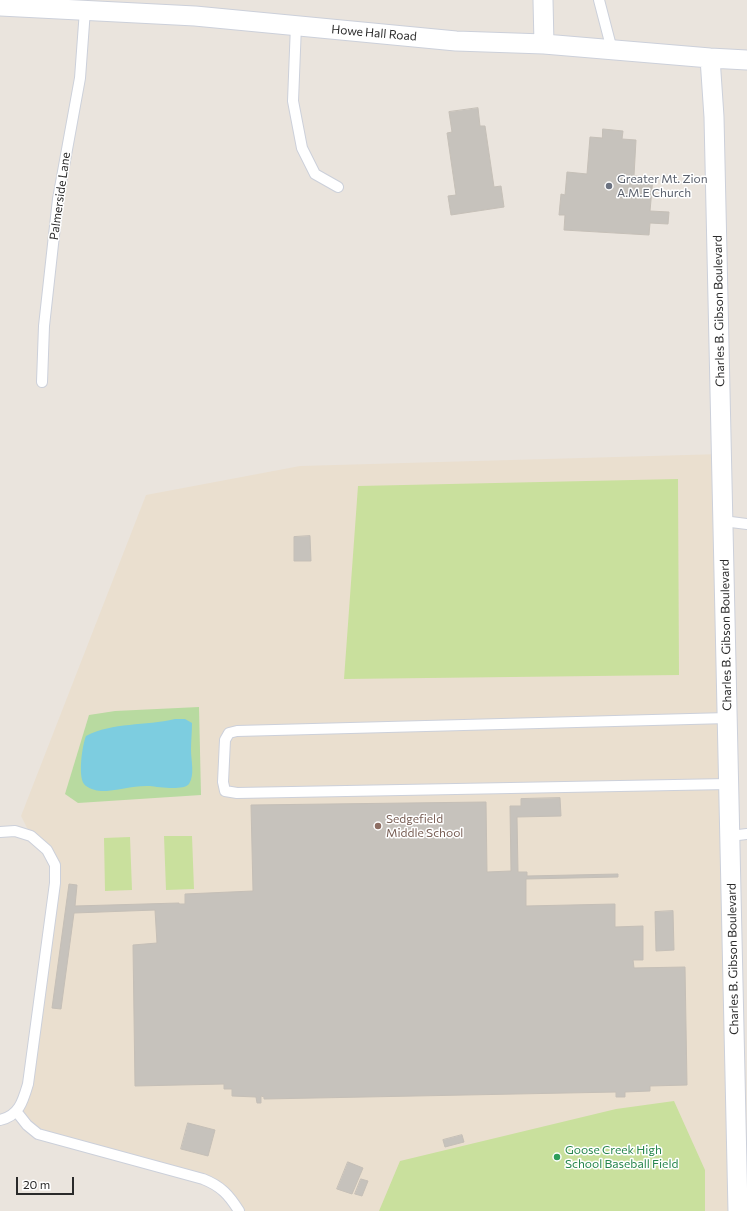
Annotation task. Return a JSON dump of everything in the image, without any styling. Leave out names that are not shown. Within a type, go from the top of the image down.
[{"type":"street","points":[[544,0],[544,44]]},
{"type":"street","name":"Howe Hall Road","points":[[0,6],[48,4],[85,10],[195,16],[456,41],[544,44],[747,60]]},
{"type":"street","name":"Charles B. Gibson Boulevard","points":[[710,58],[714,117],[729,784],[739,835],[738,1211]]},
{"type":"lane","points":[[599,0],[612,50]]},
{"type":"lane","name":"Palmerside Lane","points":[[42,382],[44,326],[58,199],[80,78],[85,10]]},
{"type":"lane","points":[[296,26],[293,101],[302,148],[315,174],[338,187]]},
{"type":"lane","points":[[723,521],[747,524]]},
{"type":"lane","points":[[728,718],[237,731],[229,733],[225,740],[223,782],[225,792],[238,793],[729,784]]},
{"type":"lane","points":[[0,832],[15,831],[31,836],[47,850],[55,865],[56,883],[28,1084],[23,1103],[16,1112],[5,1119],[0,1120]]},
{"type":"lane","points":[[16,1112],[27,1125],[38,1134],[203,1179],[214,1184],[228,1194],[239,1211]]},
{"type":"shaded area","name":"Sedgefield Middle School","points":[[722,454],[738,1211],[239,1211],[214,1183],[38,1134],[16,1112],[23,1103],[55,865],[31,836],[21,816],[146,495],[300,466]]},
{"type":"green space","points":[[678,479],[679,675],[344,679],[358,486]]},
{"type":"green space","points":[[199,707],[201,795],[78,803],[65,794],[89,715],[115,711]]},
{"type":"green space","points":[[164,836],[192,836],[194,889],[166,890]]},
{"type":"green space","points":[[130,837],[132,890],[105,891],[104,838]]},
{"type":"green space","name":"Goose Creek High School Baseball Field","points":[[674,1101],[705,1170],[705,1211],[379,1211],[400,1161],[616,1109]]},
{"type":"water","points":[[185,719],[192,723],[192,776],[189,784],[176,788],[144,786],[101,791],[87,787],[84,784],[81,775],[81,768],[82,753],[86,736],[107,728]]},
{"type":"building","points":[[478,108],[480,126],[485,126],[494,187],[501,186],[504,207],[451,215],[448,196],[456,195],[447,133],[452,132],[449,112]]},
{"type":"building","name":"Greater Mt. Zion A.M.E Church","points":[[603,129],[623,131],[622,139],[636,140],[634,176],[653,178],[650,211],[669,212],[668,224],[650,223],[649,235],[564,230],[565,215],[559,215],[561,194],[565,195],[567,172],[587,174],[590,137],[602,138]]},
{"type":"building","points":[[310,536],[311,561],[294,561],[294,537]]},
{"type":"building","name":"Sedgefield Middle School","points":[[560,798],[561,816],[517,817],[518,872],[527,872],[527,876],[618,874],[618,877],[526,879],[526,906],[615,904],[615,927],[643,926],[643,960],[633,960],[634,968],[685,967],[687,1085],[650,1086],[650,1091],[625,1092],[625,1097],[616,1097],[616,1092],[264,1099],[264,1097],[261,1096],[261,1103],[257,1103],[256,1097],[232,1096],[232,1089],[224,1089],[224,1084],[135,1086],[133,945],[157,943],[155,910],[74,913],[61,1009],[52,1008],[69,884],[77,885],[75,906],[185,904],[185,894],[253,891],[251,805],[486,802],[487,872],[511,871],[510,806],[521,806],[521,799]]},
{"type":"building","points":[[673,911],[674,950],[656,951],[655,912]]},
{"type":"building","points":[[188,1123],[215,1130],[208,1156],[181,1149]]},
{"type":"building","points":[[462,1135],[464,1142],[445,1147],[443,1140]]},
{"type":"building","points":[[348,1162],[363,1168],[352,1194],[337,1189]]},
{"type":"building","points":[[361,1179],[368,1181],[362,1196],[355,1194]]},
{"type":"place","name":"Greater Mt. Zion A.M.E Church","points":[[609,186]]},
{"type":"place","name":"Sedgefield Middle School","points":[[378,826]]},
{"type":"place","name":"Goose Creek High School Baseball Field","points":[[557,1157]]}]
